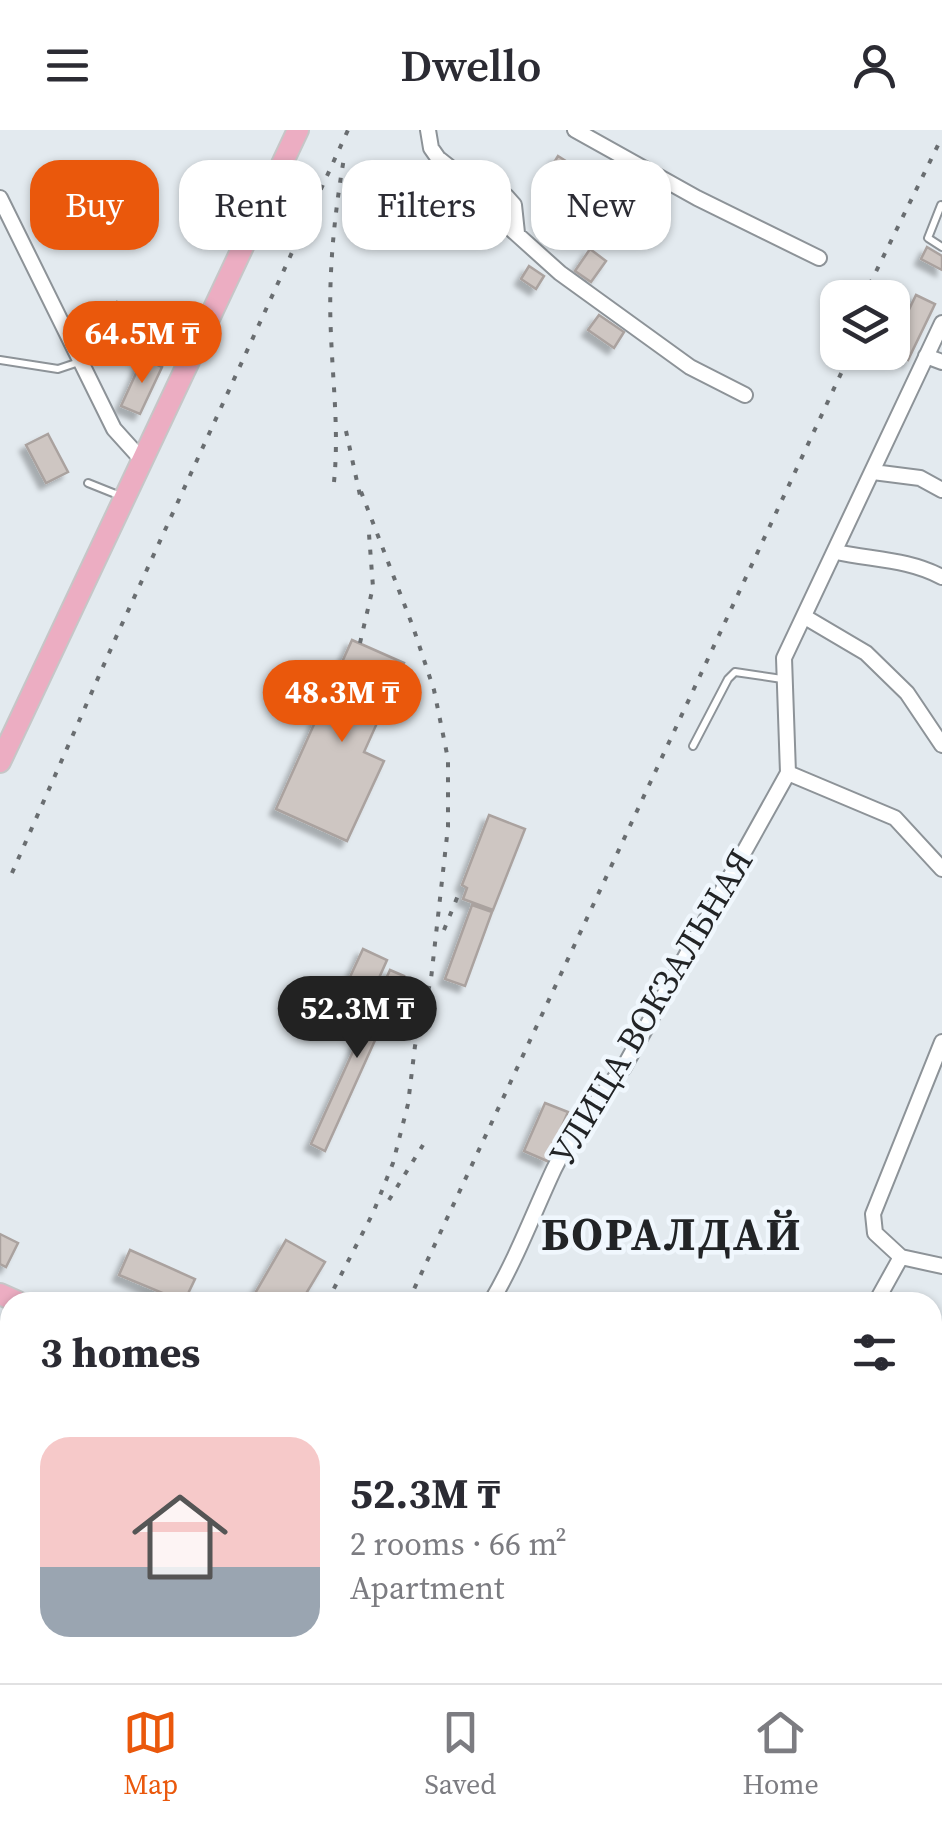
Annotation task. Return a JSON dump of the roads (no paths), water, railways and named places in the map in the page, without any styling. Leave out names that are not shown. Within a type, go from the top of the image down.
[{"type":"main road","points":[[0,762],[298,130]]},
{"type":"street","points":[[428,130],[430,148],[438,158],[481,192],[491,211],[606,309],[690,367],[745,395]]},
{"type":"street","points":[[576,130],[697,198],[819,258]]},
{"type":"street","points":[[0,198],[114,429],[142,460]]},
{"type":"street","points":[[942,323],[784,658],[783,679],[788,772],[895,818],[942,870]]},
{"type":"street","points":[[926,356],[942,362]]},
{"type":"street","points":[[873,472],[920,478],[942,490]]},
{"type":"street","points":[[836,552],[916,563],[942,577]]},
{"type":"street","points":[[805,617],[866,653],[907,693],[942,745]]},
{"type":"street","name":"УЛИЦА ВОКЗАЛЬНАЯ","points":[[497,1292],[556,1166],[592,1106],[624,1068],[788,772]]},
{"type":"street","points":[[942,1042],[872,1214],[875,1233],[901,1258],[942,1266]]},
{"type":"street","points":[[882,1292],[901,1258]]},
{"type":"lane","points":[[942,205],[928,238],[942,247]]},
{"type":"lane","points":[[0,360],[58,369],[80,361]]},
{"type":"lane","points":[[88,483],[124,498]]},
{"type":"lane","points":[[694,746],[735,672],[783,679]]},
{"type":"railway","points":[[12,873],[348,130]]},
{"type":"railway","points":[[872,280],[942,137]]},
{"type":"railway","points":[[334,482],[336,427],[330,291],[344,158]]},
{"type":"railway","points":[[413,1292],[843,370]]},
{"type":"railway","points":[[346,431],[361,500]]},
{"type":"railway","points":[[332,1292],[373,1213],[393,1163],[408,1104],[415,1046],[431,979],[448,827],[448,759],[434,690],[360,489]]},
{"type":"railway","points":[[360,643],[373,587],[369,534]]},
{"type":"railway","points":[[444,930],[459,893]]},
{"type":"railway","points":[[389,1200],[423,1145]]},
{"type":"district","name":"БОРАЛДАЙ","points":[[672,1234]]}]
